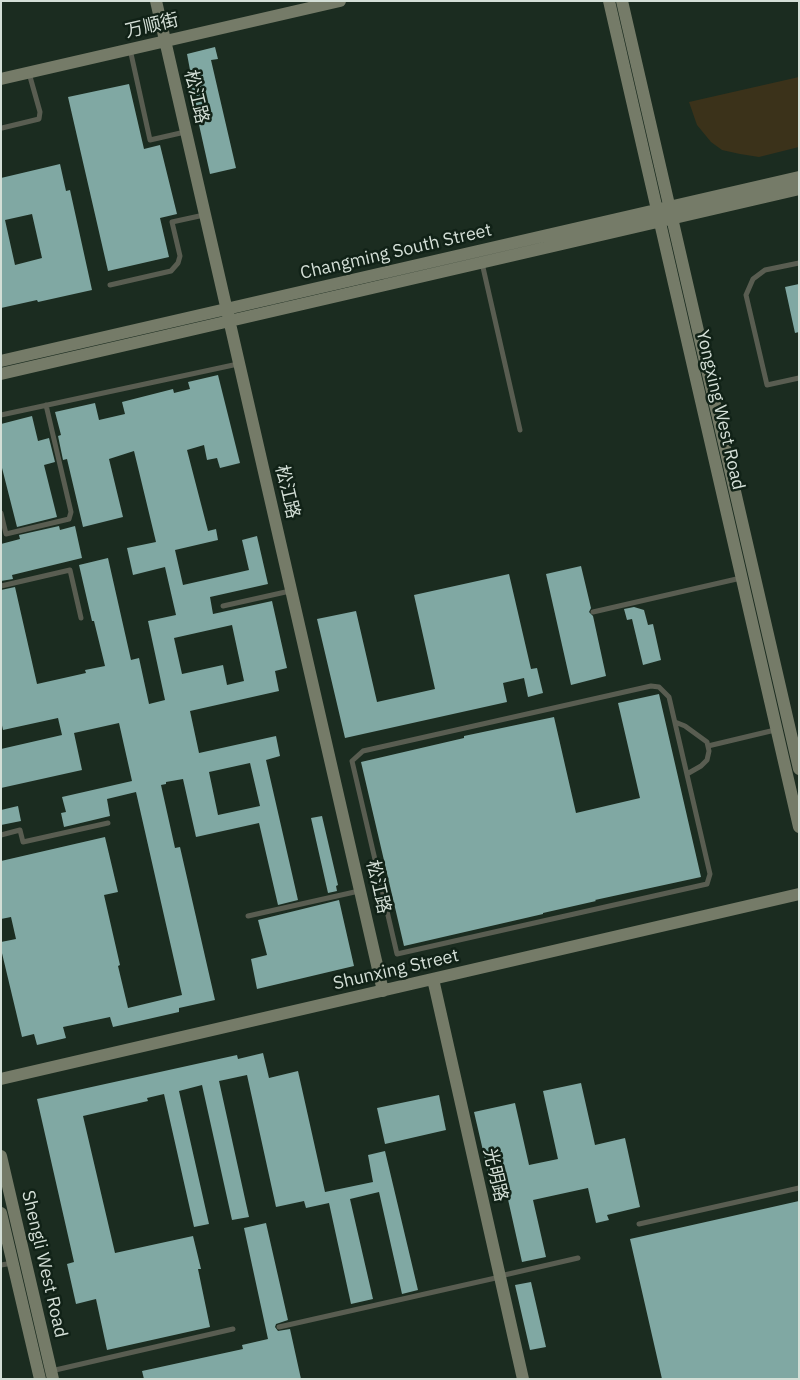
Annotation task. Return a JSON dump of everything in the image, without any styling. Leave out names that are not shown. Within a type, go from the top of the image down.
[{"type":"main road","name":"松江路","points":[[156,1],[384,990]]},
{"type":"main road","name":"万顺街","points":[[1,79],[340,1]]},
{"type":"main road","name":"Yongxing West Road","points":[[609,1],[664,214],[799,769]]},
{"type":"main road","name":"Yongxing West Road","points":[[622,1],[664,214],[741,578],[799,827]]},
{"type":"main road","name":"Changming South Street","points":[[1,361],[482,263],[799,176]]},
{"type":"main road","name":"Changming South Street","points":[[1,374],[228,315],[664,214],[799,189]]},
{"type":"main road","name":"Shunxing Street","points":[[1,1079],[799,894]]},
{"type":"main road","name":"光明路","points":[[433,979],[523,1379]]},
{"type":"main road","name":"Shengli West Road","points":[[1,1156],[52,1375]]},
{"type":"main road","name":"Shengli West Road","points":[[1,1213],[7,1264],[40,1379]]},
{"type":"lane","points":[[130,49],[150,140],[186,132]]},
{"type":"lane","points":[[2,128],[39,119],[40,112],[29,72]]},
{"type":"lane","points":[[110,285],[171,271],[178,264],[180,256],[172,222],[204,215]]},
{"type":"lane","points":[[482,263],[520,430]]},
{"type":"lane","points":[[799,263],[764,270],[753,279],[746,295],[767,385],[799,378]]},
{"type":"lane","points":[[1,415],[239,363]]},
{"type":"lane","points":[[1,513],[6,534],[69,519],[71,512],[46,405]]},
{"type":"lane","points":[[1,586],[70,570],[81,618]]},
{"type":"lane","points":[[593,612],[741,578]]},
{"type":"lane","points":[[223,606],[292,591]]},
{"type":"lane","points":[[651,686],[659,686],[669,697],[675,722],[710,874],[707,884],[397,954],[352,761],[363,751],[651,686]]},
{"type":"lane","points":[[675,722],[696,733],[707,742],[708,746],[709,751],[706,760],[701,766],[687,774]]},
{"type":"lane","points":[[708,746],[776,730]]},
{"type":"lane","points":[[1,835],[20,830],[23,842],[108,823]]},
{"type":"lane","points":[[248,916],[361,891]]},
{"type":"lane","points":[[639,1224],[799,1188]]},
{"type":"lane","points":[[279,1326],[578,1258]]},
{"type":"lane","points":[[52,1375],[232,1329]]},
{"type":"shaded area","points":[[799,77],[799,147],[759,157],[722,150],[711,142],[697,125],[689,102]]},
{"type":"building","points":[[215,47],[218,59],[211,60],[236,168],[210,174],[187,71],[190,70],[187,54]]},
{"type":"building","points":[[129,84],[144,149],[160,145],[177,214],[160,218],[169,257],[108,271],[68,97]]},
{"type":"building","points":[[60,164],[66,191],[70,190],[92,290],[1,308],[1,178]],"holes":[[[32,214],[42,258],[15,265],[5,220]]]},
{"type":"building","points":[[799,284],[799,332],[795,333],[785,287]]},
{"type":"building","points":[[218,375],[240,463],[220,468],[217,458],[207,460],[204,445],[187,450],[208,531],[216,529],[218,540],[175,550],[183,585],[249,570],[242,540],[257,536],[268,584],[210,597],[213,614],[272,601],[287,668],[275,671],[279,691],[190,711],[199,753],[276,736],[280,756],[266,760],[298,900],[278,905],[259,823],[196,837],[183,779],[166,782],[166,784],[161,785],[175,848],[180,847],[215,1000],[179,1008],[179,1012],[113,1027],[110,1017],[63,1027],[66,1038],[37,1045],[34,1034],[22,1037],[1,949],[1,942],[16,939],[11,917],[1,919],[1,861],[105,837],[118,892],[104,895],[128,1008],[182,995],[136,792],[107,799],[110,816],[64,827],[61,813],[66,812],[62,797],[132,781],[119,723],[74,733],[82,770],[1,788],[1,749],[62,735],[58,718],[3,730],[1,721],[1,590],[15,587],[37,684],[86,673],[85,670],[105,666],[79,565],[108,558],[131,660],[139,658],[149,704],[165,700],[148,621],[176,615],[165,567],[133,575],[127,548],[156,542],[134,451],[109,459],[123,517],[83,527],[67,459],[63,460],[58,436],[61,435],[55,412],[95,403],[99,420],[125,414],[122,402],[173,389],[174,393],[190,389],[188,382]],"holes":[[[232,625],[244,681],[227,685],[223,665],[182,674],[174,638]],[[250,763],[260,806],[218,815],[209,772]]]},
{"type":"building","points":[[32,416],[38,441],[49,438],[55,462],[44,465],[57,517],[17,527],[1,464],[1,424]]},
{"type":"building","points":[[59,526],[60,530],[75,526],[82,558],[12,575],[13,579],[1,581],[1,544],[20,539],[19,535]]},
{"type":"building","points":[[581,566],[591,608],[589,612],[593,616],[606,676],[571,685],[546,574]]},
{"type":"building","points":[[509,574],[531,669],[537,668],[543,693],[528,697],[524,678],[503,683],[507,702],[345,738],[317,619],[356,611],[377,702],[435,689],[414,595]]},
{"type":"building","points":[[634,607],[644,610],[648,625],[653,624],[661,660],[643,665],[632,619],[627,620],[624,609]]},
{"type":"building","points":[[659,694],[701,877],[595,900],[404,946],[361,762],[464,738],[464,736],[554,717],[576,813],[640,798],[618,703]]},
{"type":"building","points":[[18,806],[21,821],[1,825],[1,810]]},
{"type":"building","points":[[322,816],[338,885],[336,886],[337,891],[328,893],[311,818]]},
{"type":"building","points":[[339,900],[354,966],[257,989],[251,959],[267,955],[258,920]]},
{"type":"building","points":[[263,1053],[269,1078],[298,1071],[325,1192],[373,1182],[368,1155],[385,1151],[418,1290],[402,1294],[379,1192],[350,1199],[373,1299],[351,1304],[329,1203],[306,1208],[304,1201],[276,1207],[247,1075],[219,1081],[249,1217],[232,1220],[202,1085],[179,1091],[209,1224],[194,1227],[164,1094],[147,1098],[148,1101],[83,1116],[115,1253],[193,1236],[201,1269],[198,1269],[210,1327],[107,1350],[96,1299],[76,1304],[67,1264],[74,1262],[37,1099],[237,1055],[238,1059]]},
{"type":"building","points":[[581,1083],[595,1145],[625,1138],[640,1207],[607,1215],[609,1220],[596,1223],[588,1188],[533,1200],[546,1257],[522,1262],[505,1186],[496,1188],[492,1171],[488,1172],[474,1112],[515,1103],[529,1165],[558,1159],[543,1091]]},
{"type":"building","points":[[439,1095],[446,1130],[385,1144],[377,1108]]},
{"type":"building","points":[[799,1201],[799,1379],[662,1379],[630,1239]]},
{"type":"building","points":[[266,1223],[288,1320],[276,1324],[275,1327],[278,1331],[290,1329],[301,1379],[144,1379],[142,1371],[243,1349],[242,1345],[268,1339],[244,1228]]},
{"type":"building","points":[[531,1282],[546,1347],[530,1350],[515,1285]]}]
